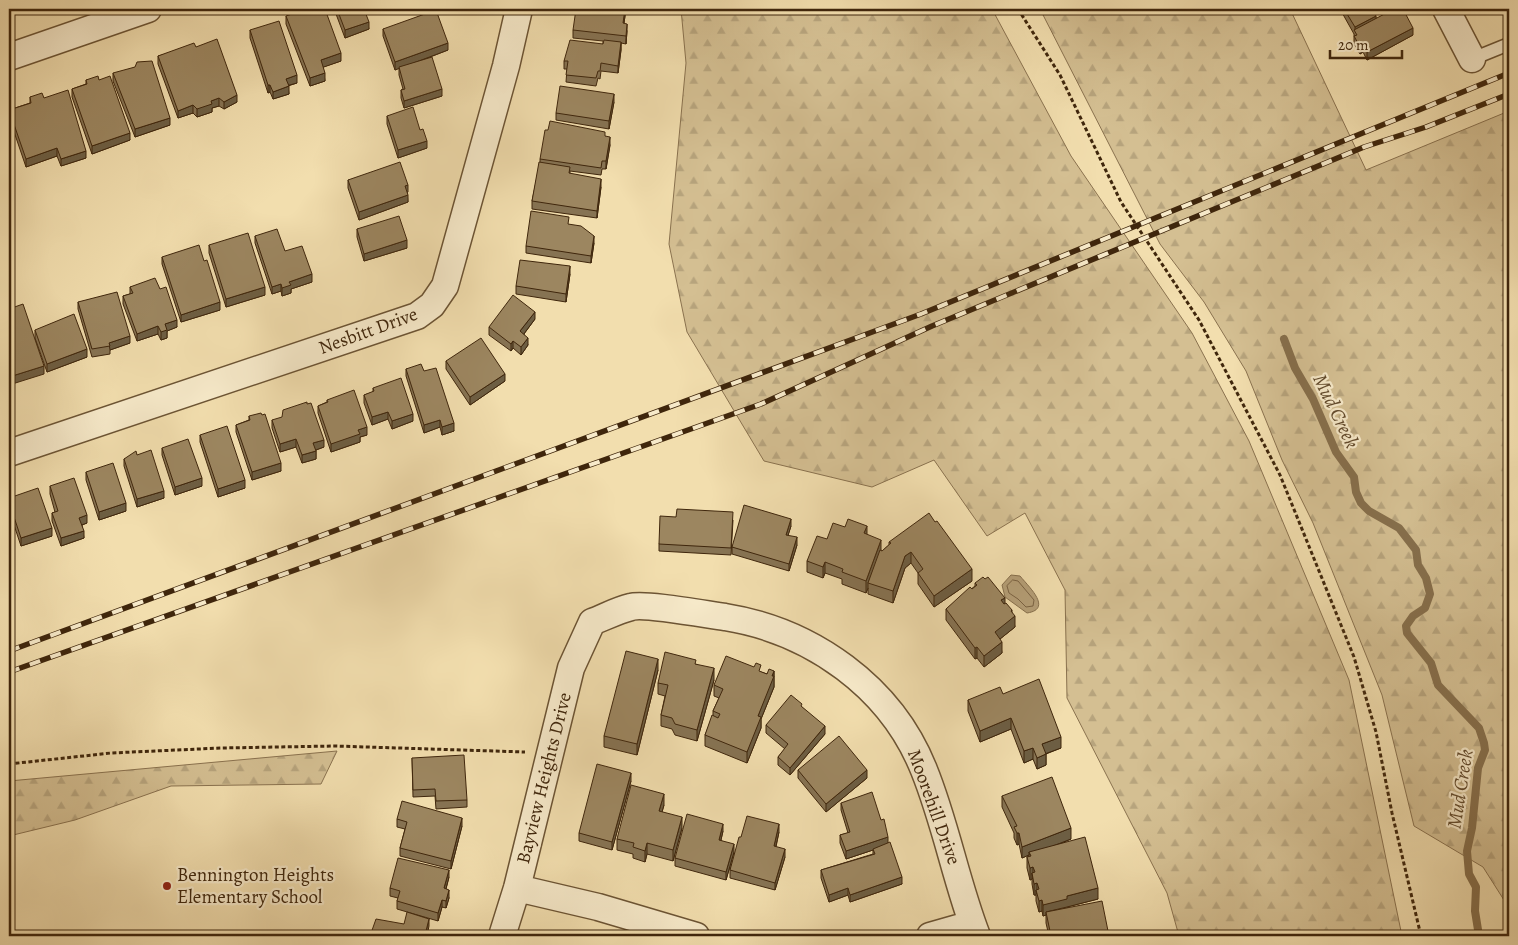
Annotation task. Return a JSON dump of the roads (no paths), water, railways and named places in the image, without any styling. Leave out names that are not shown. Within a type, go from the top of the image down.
[{"type":"street","points":[[9,57],[148,9]]},
{"type":"street","name":"Nesbitt Drive","points":[[9,453],[417,316],[432,305],[445,286],[506,66],[519,9]]},
{"type":"street","points":[[1446,9],[1472,59]]},
{"type":"street","name":"Moorehill Drive","points":[[592,622],[633,606],[741,620],[780,631],[826,653],[860,680],[886,707],[910,740],[938,808],[974,930]]},
{"type":"street","name":"Bayview Heights Drive","points":[[502,936],[517,888],[571,668],[592,622]]},
{"type":"street","points":[[517,888],[598,907],[696,936]]},
{"type":"street","points":[[930,936],[974,930]]},
{"type":"lane","points":[[1472,59],[1509,44]]},
{"type":"water","points":[[1011,575],[1020,576],[1037,597],[1039,602],[1035,611],[1027,613],[1005,597],[1002,585]]},
{"type":"waterway","name":"Mud Creek","points":[[1284,339],[1295,368],[1313,399],[1336,452],[1354,477],[1356,492],[1361,503],[1369,511],[1399,528],[1416,550],[1418,565],[1426,578],[1430,594],[1425,608],[1413,616],[1406,626],[1407,633],[1431,663],[1438,685],[1479,728],[1484,743],[1485,750],[1478,768],[1472,828],[1467,851],[1469,874],[1476,887],[1475,911],[1479,936]]},
{"type":"railway","points":[[9,651],[921,314],[1509,73]]},
{"type":"railway","points":[[9,672],[761,404],[932,326],[1364,147],[1426,127],[1509,94]]},
{"type":"place","name":"Bennington Heights Elementary School","points":[[167,886]]}]
